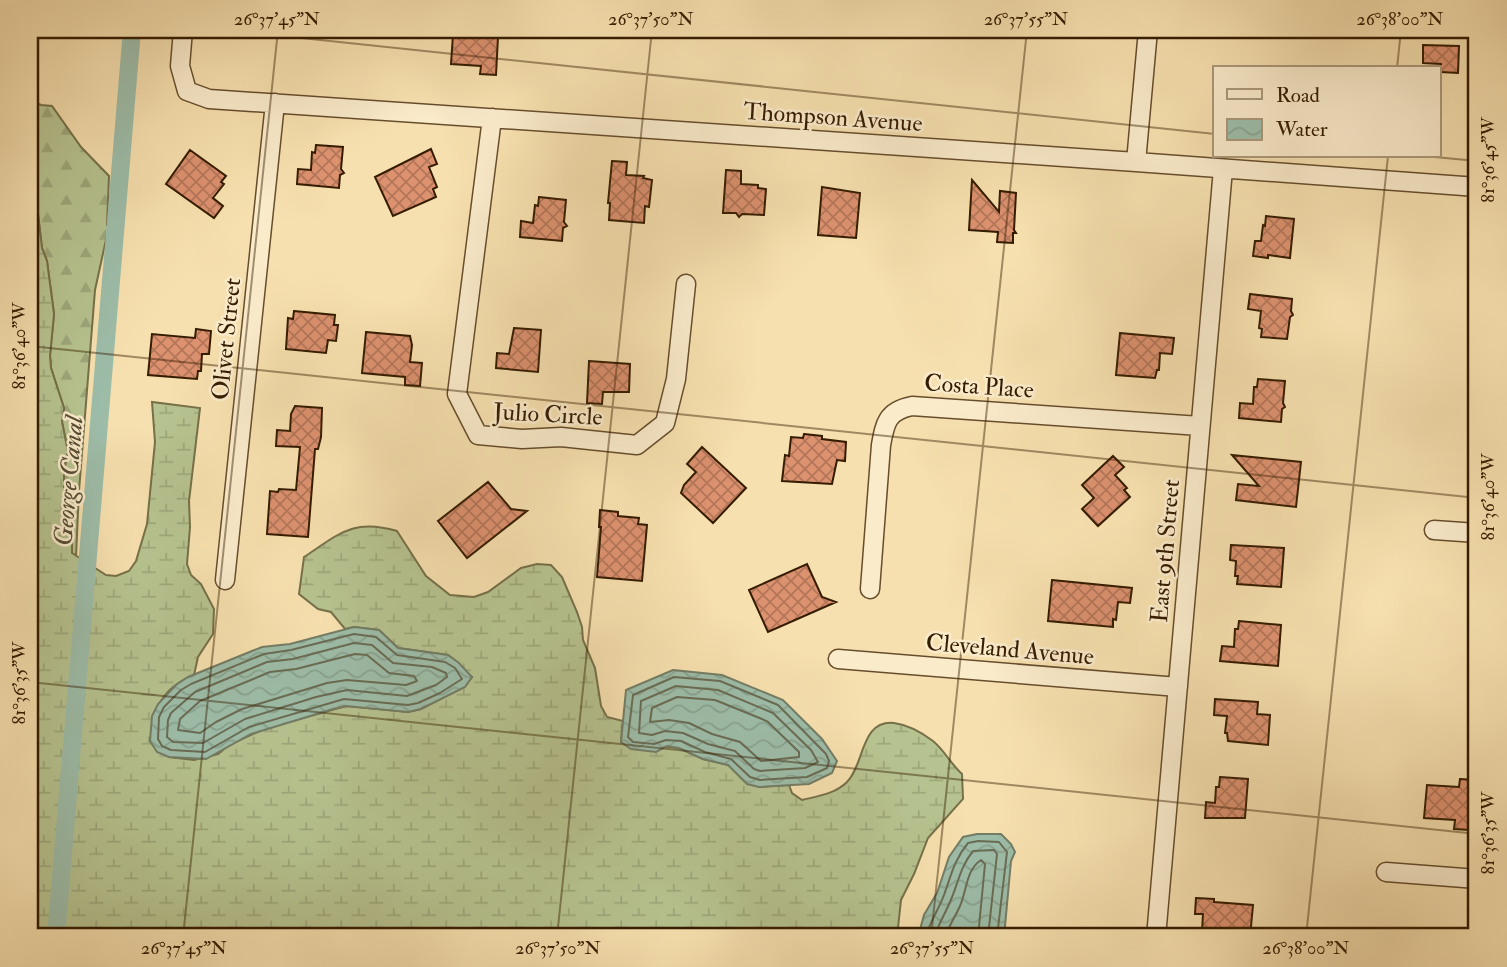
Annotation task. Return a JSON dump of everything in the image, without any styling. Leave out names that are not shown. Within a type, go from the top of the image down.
[{"type":"street","name":"Thompson Avenue","points":[[183,30],[180,66],[187,91],[209,99],[1477,187]]},
{"type":"street","points":[[1136,162],[1148,30]]},
{"type":"street","name":"Olivet Street","points":[[225,580],[275,103]]},
{"type":"street","name":"Julio Circle","points":[[492,118],[457,394],[478,435],[522,439],[561,437],[637,445],[665,423],[676,379],[686,285]]},
{"type":"street","name":"East 9th Street","points":[[1156,937],[1223,169]]},
{"type":"street","name":"Costa Place","points":[[870,589],[881,445],[885,424],[899,409],[912,406],[1200,426]]},
{"type":"street","points":[[1434,530],[1477,533]]},
{"type":"street","name":"Cleveland Avenue","points":[[838,659],[1178,687]]},
{"type":"street","points":[[1386,872],[1477,879]]},
{"type":"green space","points":[[30,100],[52,106],[81,147],[109,176],[109,226],[95,290],[76,556],[72,553],[72,514],[64,489],[63,476],[68,452],[62,422],[64,408],[51,368],[54,314],[35,189],[30,180]]},
{"type":"green space","points":[[30,180],[35,189],[54,314],[50,356],[51,368],[64,408],[62,422],[68,452],[64,464],[64,489],[72,514],[72,553],[106,575],[116,576],[129,571],[136,561],[147,524],[155,442],[152,402],[200,408],[189,501],[187,564],[191,575],[201,584],[214,609],[213,634],[198,657],[194,675],[174,686],[161,701],[150,741],[169,757],[194,760],[218,754],[229,745],[264,729],[346,706],[408,712],[421,709],[465,686],[472,677],[448,655],[398,648],[379,630],[354,627],[345,629],[331,612],[318,609],[299,594],[304,557],[347,530],[369,526],[397,531],[426,576],[450,595],[474,597],[488,592],[521,568],[537,564],[551,565],[562,577],[577,612],[583,640],[595,668],[601,706],[607,717],[623,721],[621,742],[679,748],[703,759],[728,765],[759,787],[789,785],[792,793],[802,800],[832,792],[847,782],[869,736],[875,728],[883,724],[894,723],[910,727],[937,745],[962,774],[963,799],[928,838],[901,900],[897,937],[30,937]]},
{"type":"water","points":[[354,627],[379,630],[398,648],[448,655],[472,677],[465,687],[421,709],[408,712],[346,706],[333,709],[251,734],[206,759],[169,757],[157,752],[150,741],[152,716],[158,704],[188,677],[262,647],[290,644]]},
{"type":"water","points":[[673,670],[722,675],[783,700],[822,739],[837,761],[832,773],[809,784],[759,787],[747,784],[728,765],[703,759],[679,748],[667,746],[656,752],[631,749],[621,742],[626,690]]},
{"type":"water","points":[[1001,834],[1015,852],[1011,861],[1004,937],[918,937],[924,915],[937,893],[949,857],[963,837]]},
{"type":"building","points":[[453,34],[498,37],[496,75],[480,74],[481,66],[451,64]]},
{"type":"building","points":[[1423,45],[1459,46],[1458,73],[1441,72],[1441,64],[1423,63]]},
{"type":"building","points":[[316,145],[343,147],[341,169],[344,173],[340,175],[339,188],[297,184],[298,169],[311,170],[312,152],[315,153]]},
{"type":"building","points":[[431,149],[437,164],[429,167],[437,187],[433,189],[436,197],[393,216],[375,177]]},
{"type":"building","points":[[190,150],[226,176],[221,182],[224,184],[213,198],[223,206],[214,218],[166,184]]},
{"type":"building","points":[[612,161],[627,162],[626,175],[644,176],[643,178],[652,180],[649,207],[645,206],[644,223],[609,220]]},
{"type":"building","points":[[726,170],[741,171],[741,184],[758,185],[758,188],[766,189],[764,215],[742,214],[739,217],[736,213],[723,213]]},
{"type":"building","points":[[972,180],[999,212],[1000,191],[1016,193],[1016,233],[1013,233],[1013,243],[997,242],[998,232],[969,230]]},
{"type":"building","points":[[822,187],[860,193],[856,238],[818,235]]},
{"type":"building","points":[[539,197],[566,200],[564,222],[567,226],[563,228],[562,241],[520,237],[521,221],[533,223]]},
{"type":"building","points":[[1266,216],[1294,219],[1290,258],[1253,256],[1255,241],[1261,241]]},
{"type":"building","points":[[1250,294],[1292,299],[1293,315],[1290,317],[1287,339],[1261,337],[1261,311],[1248,309]]},
{"type":"building","points":[[294,311],[335,315],[334,325],[338,325],[336,341],[328,340],[326,353],[286,349],[288,318],[293,319]]},
{"type":"building","points":[[514,328],[541,330],[538,372],[496,368],[497,353],[509,354]]},
{"type":"building","points":[[196,329],[211,331],[209,354],[202,354],[201,371],[198,371],[197,379],[148,375],[152,334],[195,338]]},
{"type":"building","points":[[366,332],[410,336],[410,362],[422,363],[420,386],[405,385],[405,377],[362,373]]},
{"type":"building","points":[[1120,333],[1174,338],[1172,354],[1160,353],[1159,370],[1155,378],[1116,375]]},
{"type":"building","points":[[589,361],[630,364],[629,392],[603,392],[602,404],[587,403]]},
{"type":"building","points":[[1258,379],[1285,381],[1285,407],[1282,409],[1281,422],[1239,418],[1240,403],[1253,404],[1254,387],[1257,387]]},
{"type":"building","points":[[295,406],[322,408],[321,437],[318,449],[315,449],[308,537],[267,534],[270,491],[296,490],[300,447],[276,446],[277,430],[290,431],[291,414]]},
{"type":"building","points":[[804,434],[846,442],[845,461],[837,460],[832,484],[782,481],[785,455],[789,456],[791,437],[803,438]]},
{"type":"building","points":[[702,447],[746,488],[713,523],[681,493],[684,485],[696,472],[687,464]]},
{"type":"building","points":[[1232,455],[1301,462],[1296,507],[1236,500],[1238,484],[1259,486]]},
{"type":"building","points":[[1113,456],[1124,467],[1115,475],[1127,488],[1124,490],[1130,497],[1098,526],[1082,509],[1094,498],[1082,485]]},
{"type":"building","points":[[488,482],[511,509],[527,511],[467,558],[438,521]]},
{"type":"building","points":[[600,510],[618,512],[618,516],[639,518],[638,524],[647,525],[642,581],[597,577]]},
{"type":"building","points":[[1231,545],[1284,548],[1281,587],[1237,584],[1236,561],[1230,560]]},
{"type":"building","points":[[807,564],[822,597],[836,602],[768,632],[749,590]]},
{"type":"building","points":[[1052,580],[1132,588],[1130,603],[1118,602],[1113,627],[1048,621]]},
{"type":"building","points":[[1239,621],[1281,625],[1278,666],[1220,661],[1222,646],[1234,647],[1235,629],[1238,629]]},
{"type":"building","points":[[1215,699],[1258,702],[1257,714],[1270,715],[1268,745],[1228,741],[1225,733],[1227,716],[1214,715]]},
{"type":"building","points":[[1220,777],[1248,779],[1245,818],[1205,818],[1206,802],[1215,803]]},
{"type":"building","points":[[1460,779],[1474,780],[1470,830],[1454,829],[1455,820],[1424,818],[1427,785],[1459,787]]},
{"type":"building","points":[[1196,898],[1253,905],[1250,937],[1205,937],[1205,931],[1202,931],[1203,914],[1195,914]]},
{"type":"waterway","name":"George Canal","points":[[56,937],[132,30]]}]
